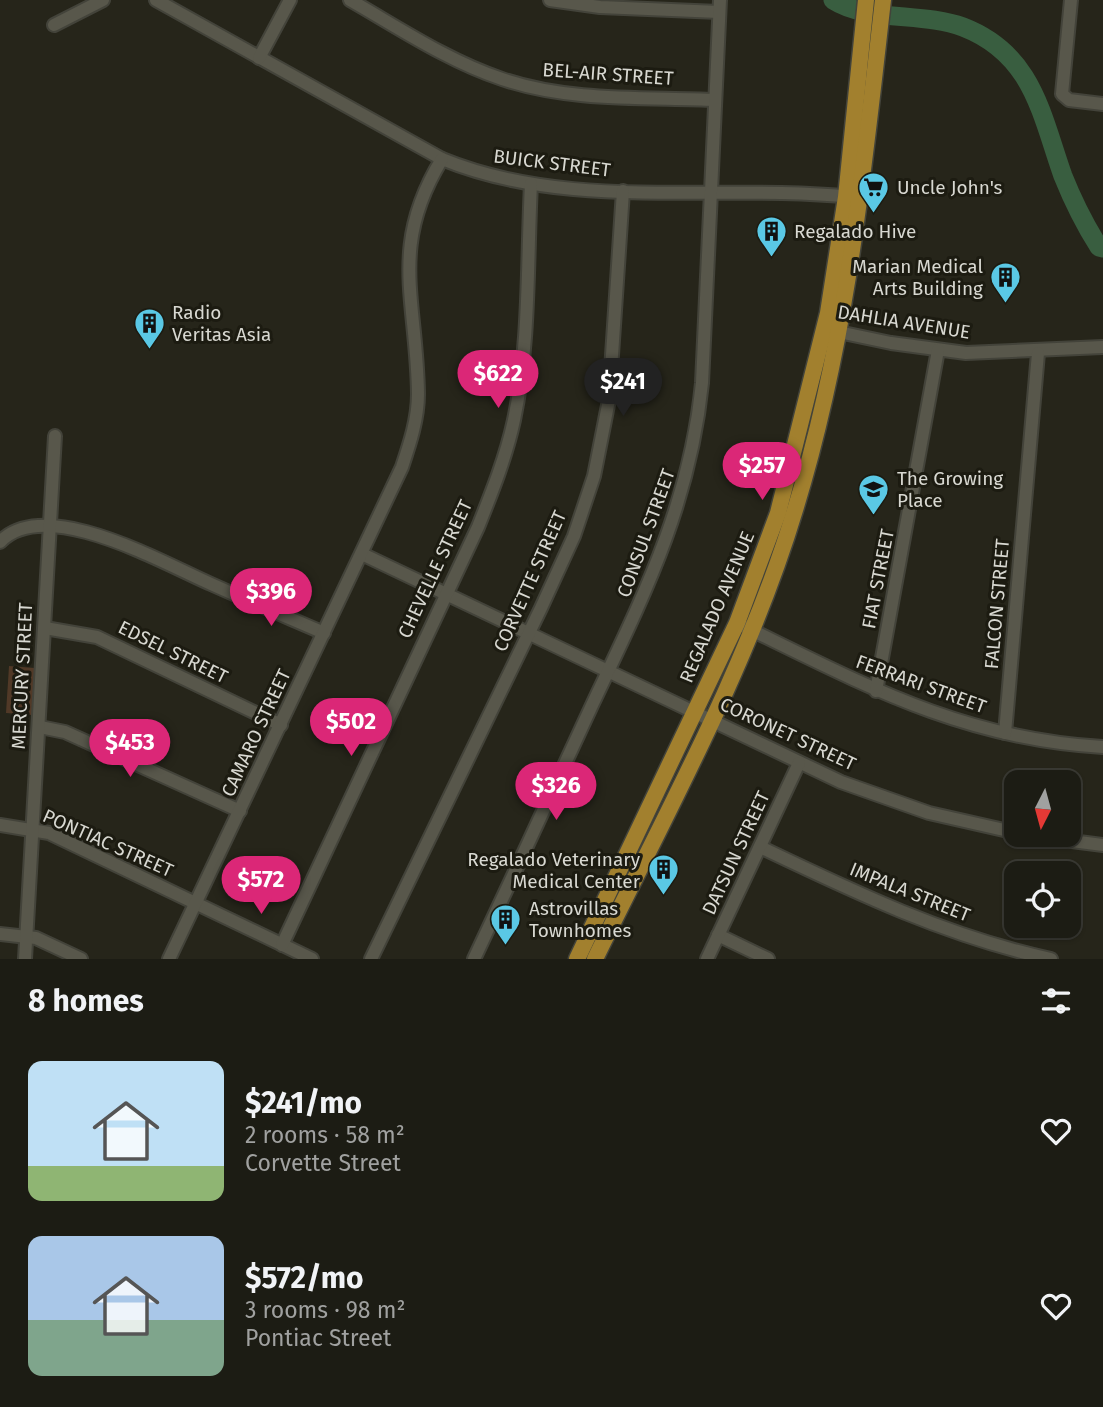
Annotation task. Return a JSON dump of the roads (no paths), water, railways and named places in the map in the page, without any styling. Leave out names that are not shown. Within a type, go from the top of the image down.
[{"type":"main road","name":"REGALADO AVENUE","points":[[595,959],[711,719],[744,626],[833,331],[853,197],[874,1]]},
{"type":"main road","name":"REGALADO AVENUE","points":[[577,959],[696,711],[744,626]]},
{"type":"street","points":[[54,25],[103,0]]},
{"type":"street","name":"BUICK STREET","points":[[156,0],[174,4],[259,58],[442,159],[488,177],[531,184],[623,191],[853,197]]},
{"type":"street","points":[[259,58],[290,0]]},
{"type":"street","name":"BEL-AIR STREET","points":[[350,0],[466,65],[504,80],[575,94],[715,100]]},
{"type":"street","points":[[550,0],[600,8],[720,6]]},
{"type":"street","points":[[1071,0],[1062,94],[1069,100],[1103,104]]},
{"type":"street","name":"CONSUL STREET","points":[[474,959],[659,563],[693,454],[702,383],[720,6]]},
{"type":"street","name":"CAMARO STREET","points":[[169,959],[402,467],[414,429],[418,394],[409,287],[410,236],[422,194],[442,159]]},
{"type":"street","name":"CHEVELLE STREET","points":[[282,945],[496,480],[513,421],[523,350],[531,184]]},
{"type":"street","name":"CORVETTE STREET","points":[[371,959],[574,536],[603,439],[613,354],[623,191]]},
{"type":"street","name":"DAHLIA AVENUE","points":[[833,331],[938,350],[1038,353],[1103,348]]},
{"type":"street","name":"FIAT STREET","points":[[876,691],[938,350]]},
{"type":"street","name":"FALCON STREET","points":[[1005,733],[1038,353]]},
{"type":"street","name":"MERCURY STREET","points":[[25,959],[55,436]]},
{"type":"street","points":[[0,542],[18,530],[50,526],[109,539],[324,633]]},
{"type":"street","name":"CORONET STREET","points":[[362,554],[696,711],[799,763],[895,802],[1004,831]]},
{"type":"street","name":"FERRARI STREET","points":[[744,626],[876,691],[941,716],[1005,733],[1103,747]]},
{"type":"street","name":"EDSEL STREET","points":[[45,628],[97,637],[281,725]]},
{"type":"street","points":[[40,727],[65,732],[240,811]]},
{"type":"street","name":"DATSUN STREET","points":[[707,959],[799,763]]},
{"type":"street","name":"PONTIAC STREET","points":[[0,825],[50,833],[312,959]]},
{"type":"street","points":[[1082,842],[1103,845]]},
{"type":"street","name":"IMPALA STREET","points":[[760,847],[923,921],[989,944],[1051,959]]},
{"type":"street","points":[[0,934],[27,936],[81,959]]},
{"type":"street","points":[[718,935],[768,959]]},
{"type":"waterway","points":[[833,0],[862,11],[947,22],[986,39],[1005,53],[1031,88],[1071,195],[1094,239],[1099,247],[1103,248]]},
{"type":"place","name":"Uncle John's","points":[[874,214]]},
{"type":"place","name":"Regalado Hive","points":[[771,258]]},
{"type":"place","name":"Marian Medical Arts Building","points":[[1006,304]]},
{"type":"place","name":"Radio Veritas Asia","points":[[149,350]]},
{"type":"place","name":"The Growing Place","points":[[874,516]]},
{"type":"place","name":"Regalado Veterinary Medical Center","points":[[663,897]]},
{"type":"place","name":"Astrovillas Townhomes","points":[[506,946]]}]
